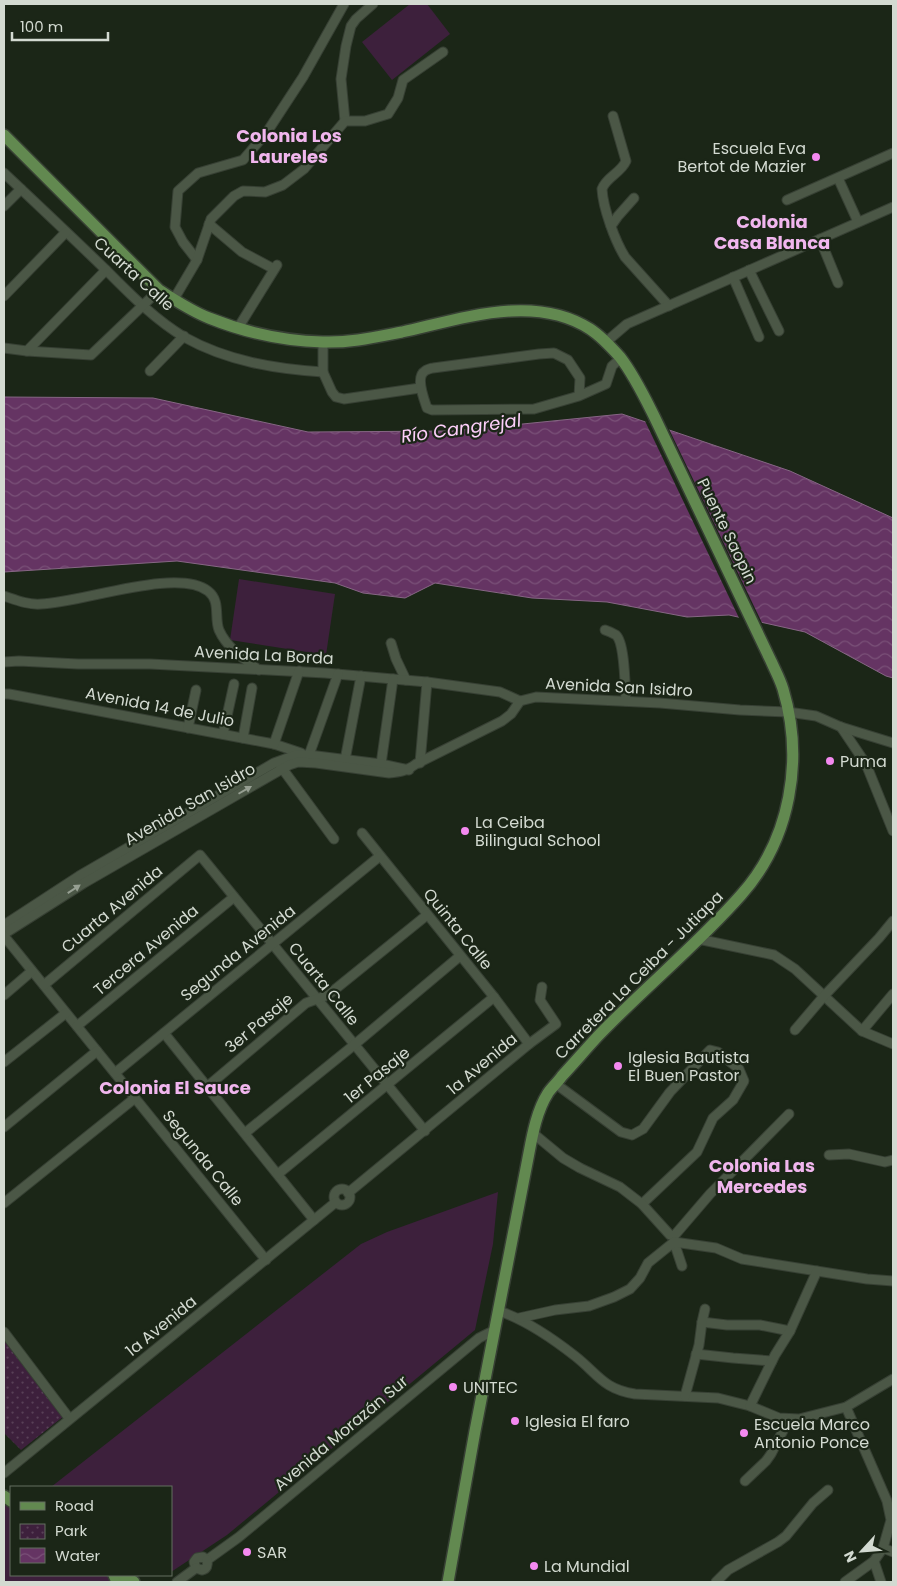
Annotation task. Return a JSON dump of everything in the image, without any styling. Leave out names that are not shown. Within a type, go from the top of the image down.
[{"type":"main road","points":[[4,135],[159,290],[208,318],[238,328],[277,337],[323,342],[364,339],[488,313],[520,310],[542,311],[568,319],[589,329],[606,342],[621,358]]},
{"type":"main road","name":"Puente Saopin","points":[[621,358],[634,377],[654,416],[771,660]]},
{"type":"main road","name":"Carretera La Ceiba - Jutiapa","points":[[448,1582],[475,1430],[534,1134],[542,1104],[548,1092],[622,1011],[741,895],[768,855],[789,801],[793,772],[793,741],[788,712],[783,688],[771,660]]},
{"type":"street","points":[[197,260],[183,242],[175,227],[178,191],[198,173],[243,160],[268,132],[303,77],[344,4]]},
{"type":"street","points":[[174,299],[197,260],[210,220],[234,196],[244,191],[266,192],[283,185],[304,169],[345,121],[342,79],[346,46],[351,26],[373,4]]},
{"type":"street","points":[[345,121],[365,121],[388,114],[398,98],[403,80],[443,52]]},
{"type":"street","points":[[613,116],[626,161],[622,168],[606,180],[602,189],[611,226],[626,257],[669,306]]},
{"type":"street","points":[[787,200],[893,153]]},
{"type":"street","name":"Cuarta Calle","points":[[4,173],[142,305],[184,336],[216,352],[244,362],[300,371],[323,372]]},
{"type":"street","points":[[838,178],[858,222]]},
{"type":"street","points":[[4,206],[21,189]]},
{"type":"street","points":[[611,226],[634,198]]},
{"type":"street","points":[[606,342],[627,324],[893,207]]},
{"type":"street","points":[[209,224],[242,252],[276,267],[238,328]]},
{"type":"street","points":[[4,296],[66,232]]},
{"type":"street","points":[[820,239],[838,283]]},
{"type":"street","points":[[27,351],[106,270]]},
{"type":"street","points":[[749,270],[779,331]]},
{"type":"street","points":[[733,277],[759,337]]},
{"type":"street","points":[[4,348],[91,354],[159,290]]},
{"type":"street","points":[[150,371],[184,336]]},
{"type":"street","points":[[323,342],[323,372],[336,397],[344,399],[420,388]]},
{"type":"street","points":[[579,396],[580,378],[568,360],[554,353],[433,368],[425,370],[421,374],[420,388],[427,408],[432,410],[534,409],[579,396],[606,384],[612,366],[621,358]]},
{"type":"street","points":[[4,596],[19,602],[39,604],[62,603],[165,583],[190,583],[208,591],[215,598],[218,628],[225,641],[238,654],[260,670]]},
{"type":"street","points":[[605,630],[616,636],[620,642],[626,701]]},
{"type":"street","points":[[391,644],[406,680]]},
{"type":"street","name":"Avenida La Borda","points":[[4,662],[19,660],[78,664],[150,664],[299,671],[427,682],[500,692],[520,701]]},
{"type":"street","points":[[299,671],[277,745],[282,753],[280,765],[334,839]]},
{"type":"street","points":[[308,759],[338,674]]},
{"type":"street","points":[[345,760],[361,676]]},
{"type":"street","points":[[381,764],[393,679]]},
{"type":"street","points":[[420,763],[427,682]]},
{"type":"street","points":[[223,734],[234,684]]},
{"type":"street","points":[[242,738],[252,688]]},
{"type":"street","points":[[188,728],[196,690]]},
{"type":"street","name":"Avenida 14 de Julio","points":[[4,694],[277,745],[308,759]]},
{"type":"street","name":"Avenida San Isidro","points":[[520,701],[536,697],[788,712],[816,716],[841,727],[893,743]]},
{"type":"street","points":[[410,770],[502,721],[520,701]]},
{"type":"street","points":[[841,727],[866,764],[893,831]]},
{"type":"street","name":"Avenida San Isidro","points":[[4,935],[84,883],[296,755],[308,759],[364,765],[381,764],[410,770]]},
{"type":"street","name":"Avenida San Isidro","points":[[308,759],[345,760],[389,772],[410,770]]},
{"type":"street","name":"Avenida San Isidro","points":[[4,925],[88,871],[280,765]]},
{"type":"street","name":"Quinta Calle","points":[[362,833],[494,997],[529,1044]]},
{"type":"street","name":"Cuarta Calle","points":[[200,855],[425,1131]]},
{"type":"street","name":"Cuarta Avenida","points":[[44,986],[200,855]]},
{"type":"street","name":"Segunda Avenida","points":[[115,1073],[380,856]]},
{"type":"street","name":"Tercera Avenida","points":[[77,1026],[234,897]]},
{"type":"street","name":"3er Pasaje","points":[[208,1086],[306,1003],[328,995],[427,915]]},
{"type":"street","points":[[795,1030],[893,921]]},
{"type":"street","name":"Segunda Calle","points":[[4,935],[266,1260]]},
{"type":"street","points":[[698,939],[774,955],[795,969],[862,1030],[893,1044]]},
{"type":"street","points":[[245,1133],[460,956]]},
{"type":"street","points":[[4,995],[32,971]]},
{"type":"street","name":"1a Avenida","points":[[4,1473],[69,1418],[336,1202],[334,1198],[337,1191],[342,1190],[348,1193],[529,1044],[556,1024],[540,1000],[542,987]]},
{"type":"street","points":[[862,1030],[893,994]]},
{"type":"street","name":"1er Pasaje","points":[[278,1174],[388,1086],[494,997]]},
{"type":"street","points":[[4,1062],[66,1012]]},
{"type":"street","points":[[164,1033],[314,1220]]},
{"type":"street","points":[[556,1084],[621,1132],[632,1136],[643,1129],[670,1092],[710,1050],[718,1052],[740,1069],[744,1081],[733,1100],[713,1118],[696,1152],[642,1204]]},
{"type":"street","points":[[4,1127],[97,1052]]},
{"type":"street","points":[[4,1203],[135,1098]]},
{"type":"street","points":[[534,1134],[580,1168],[620,1187],[642,1204],[670,1235],[675,1235],[710,1194],[789,1114]]},
{"type":"street","points":[[829,1155],[849,1154],[885,1162],[893,1160]]},
{"type":"street","points":[[518,1318],[589,1306],[614,1297],[630,1289],[640,1278],[648,1263],[674,1242],[716,1248],[742,1259],[867,1279],[893,1281]]},
{"type":"street","points":[[674,1242],[682,1266]]},
{"type":"street","points":[[750,1406],[772,1361],[790,1331],[817,1271]]},
{"type":"street","points":[[685,1396],[699,1345],[705,1309]]},
{"type":"street","points":[[499,1311],[518,1318],[576,1357],[610,1387],[623,1392],[718,1398],[750,1406],[770,1415],[799,1419],[846,1408],[893,1379]]},
{"type":"street","points":[[702,1322],[727,1325],[760,1325],[790,1331]]},
{"type":"street","name":"Avenida Morazán Sur","points":[[178,1582],[196,1568],[194,1562],[197,1558],[203,1557],[207,1560],[239,1537],[479,1338],[495,1330]]},
{"type":"street","points":[[4,1332],[69,1418]]},
{"type":"street","points":[[696,1354],[772,1361]]},
{"type":"street","points":[[845,1582],[874,1561],[883,1548],[891,1520],[887,1501],[846,1408]]},
{"type":"street","points":[[745,1480],[762,1466],[772,1454],[789,1419]]},
{"type":"street","points":[[716,1582],[728,1570],[778,1542],[793,1528],[813,1503],[828,1490]]},
{"type":"street","points":[[883,1548],[893,1552]]},
{"type":"street","points":[[874,1561],[881,1582]]},
{"type":"green space","points":[[410,4],[427,4],[450,34],[392,80],[362,42]]},
{"type":"green space","points":[[239,579],[335,594],[326,655],[230,640]]},
{"type":"green space","points":[[498,1192],[493,1244],[475,1330],[227,1535],[172,1571],[172,1486],[52,1486],[361,1244],[387,1232]]},
{"type":"green space","points":[[4,1338],[64,1416],[21,1450],[4,1433]]},
{"type":"green space","points":[[4,1504],[10,1508],[10,1576],[108,1576],[111,1582],[4,1582]]},
{"type":"water","points":[[4,397],[153,398],[308,432],[453,431],[622,414],[790,471],[893,518],[893,678],[805,632],[729,615],[687,617],[607,602],[532,598],[435,583],[405,598],[363,593],[335,583],[177,561],[4,572]]},
{"type":"pier","points":[[645,421],[669,429],[763,625],[740,620]]},
{"type":"place","name":"Escuela Eva Bertot de Mazier","points":[[816,157]]},
{"type":"place","name":"Puma","points":[[830,761]]},
{"type":"place","name":"La Ceiba Bilingual School","points":[[465,831]]},
{"type":"place","name":"Iglesia Bautista El Buen Pastor","points":[[618,1066]]},
{"type":"place","name":"UNITEC","points":[[453,1387]]},
{"type":"place","name":"Iglesia El faro","points":[[515,1421]]},
{"type":"place","name":"Escuela Marco Antonio Ponce","points":[[744,1433]]},
{"type":"place","name":"SAR","points":[[247,1552]]},
{"type":"place","name":"La Mundial","points":[[534,1566]]},
{"type":"district","name":"Colonia Los Laureles","points":[[289,145]]},
{"type":"district","name":"Colonia Casa Blanca","points":[[772,231]]},
{"type":"district","name":"Colonia El Sauce","points":[[175,1087]]},
{"type":"district","name":"Colonia Las Mercedes","points":[[762,1175]]},
{"type":"water label","name":"Río Cangrejal","points":[[461,428]]}]
